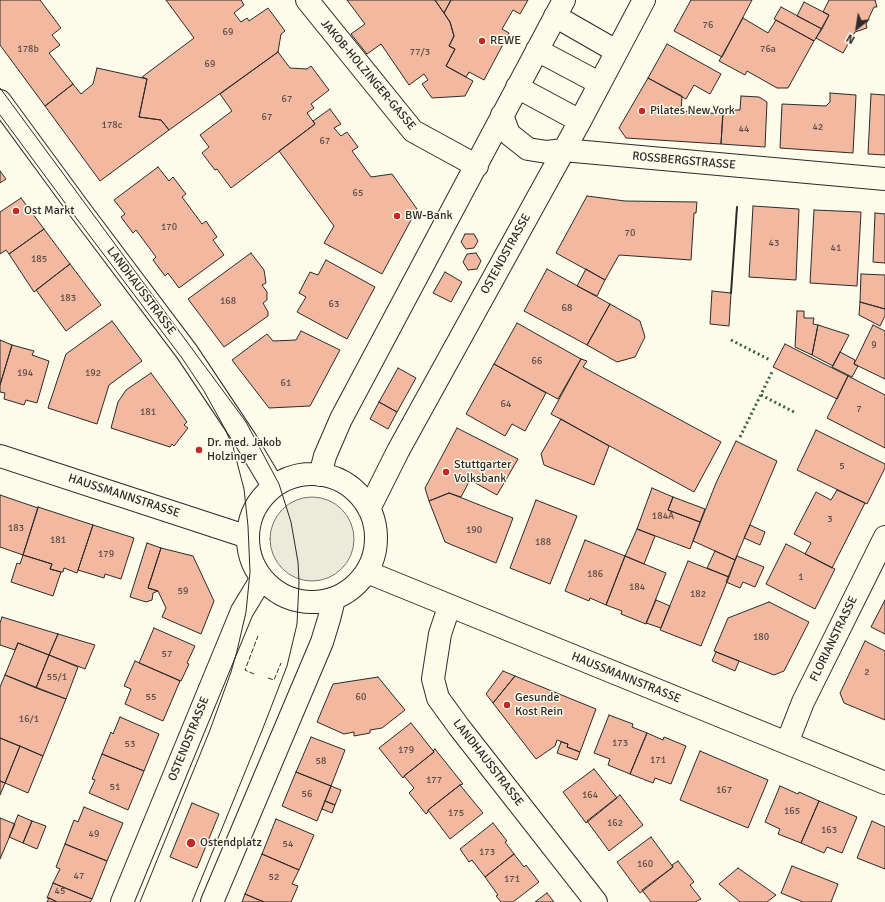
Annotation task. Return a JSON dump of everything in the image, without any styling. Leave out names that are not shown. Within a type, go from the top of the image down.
[{"type":"street","name":"JAKOB-HOLZINGER-GASSE","points":[[306,0],[413,131],[477,166]]},
{"type":"street","name":"OSTENDSTRASSE","points":[[369,509],[398,451],[580,121],[644,0]]},
{"type":"street","points":[[320,474],[325,456],[341,419],[560,8],[616,51]]},
{"type":"street","points":[[537,50],[599,83]]},
{"type":"street","points":[[517,87],[580,121]]},
{"type":"street","name":"LANDHAUSSTRASSE","points":[[1,105],[187,352],[245,439],[273,486]]},
{"type":"street","name":"ROSSBERGSTRASSE","points":[[502,115],[509,134],[528,149],[547,152],[564,150],[885,179]]},
{"type":"street","name":"HAUSSMANNSTRASSE","points":[[0,456],[248,537]]},
{"type":"street","points":[[320,474],[347,484],[360,495],[369,509],[375,523],[376,539],[374,556],[367,572],[347,592],[334,599],[317,602],[298,601],[278,592],[262,578],[254,566],[250,554],[248,537],[249,526],[253,513],[263,497],[273,486],[299,475],[320,474]]},
{"type":"street","name":"FLORIANSTRASSE","points":[[787,743],[803,702],[885,537]]},
{"type":"street","name":"HAUSSMANNSTRASSE","points":[[367,572],[449,607],[885,783]]},
{"type":"street","name":"OSTENDSTRASSE","points":[[122,902],[242,611],[262,578]]},
{"type":"street","points":[[212,902],[322,642],[334,599]]},
{"type":"street","name":"LANDHAUSSTRASSE","points":[[449,607],[440,634],[433,679],[438,698],[596,902]]},
{"type":"shaded area","points":[[312,497],[328,500],[342,509],[351,523],[354,539],[351,555],[342,569],[328,578],[312,581],[296,578],[282,569],[273,555],[270,539],[273,523],[282,509],[296,500]]},
{"type":"building","points":[[0,0],[40,0],[61,28],[52,35],[60,45],[49,53],[73,84],[45,106],[0,45]]},
{"type":"building","points":[[166,0],[241,0],[244,5],[234,13],[241,22],[247,18],[249,21],[268,8],[285,31],[281,34],[278,52],[169,130],[161,120],[139,117],[147,79],[142,77],[194,38]]},
{"type":"building","points":[[347,0],[435,0],[450,22],[454,36],[449,46],[455,49],[446,66],[473,81],[465,96],[432,98],[422,84],[428,80],[424,74],[409,85],[381,44],[367,54],[351,34],[365,24]]},
{"type":"building","points":[[435,0],[451,0],[444,13]]},
{"type":"building","points":[[451,0],[528,0],[520,14],[513,10],[502,29],[509,33],[484,80],[469,72],[466,77],[446,66],[455,49],[449,46],[454,36],[450,22],[444,13]]},
{"type":"building","points":[[691,0],[752,0],[722,57],[674,31]]},
{"type":"building","points":[[829,0],[875,0],[877,7],[874,7],[866,24],[867,28],[855,32],[843,53],[816,38],[829,15],[823,12]]},
{"type":"building","points":[[804,2],[829,15],[822,29],[797,16]]},
{"type":"building","points":[[781,7],[822,29],[814,41],[774,19]]},
{"type":"building","points":[[743,18],[768,33],[776,20],[814,41],[788,88],[777,88],[747,71],[745,75],[719,61]]},
{"type":"building","points":[[667,44],[721,74],[710,94],[694,85],[686,99],[648,78]]},
{"type":"building","points":[[278,52],[290,68],[307,69],[311,66],[329,90],[311,104],[314,108],[307,113],[315,124],[231,188],[217,169],[215,170],[202,153],[209,147],[200,135],[232,111],[220,94]]},
{"type":"building","points":[[97,68],[147,79],[139,117],[161,120],[169,130],[100,181],[45,106],[73,84],[81,94],[93,84]]},
{"type":"building","points":[[648,78],[682,96],[681,111],[723,114],[721,144],[626,138],[619,128]]},
{"type":"building","points":[[830,93],[856,95],[853,153],[780,148],[782,104],[826,106],[830,102]]},
{"type":"building","points":[[871,94],[885,95],[885,155],[868,154]]},
{"type":"building","points":[[741,96],[759,97],[767,102],[765,147],[721,144],[723,110],[740,110]]},
{"type":"building","points":[[330,109],[341,124],[334,128],[341,136],[347,132],[358,147],[352,151],[371,177],[392,174],[417,209],[382,274],[324,243],[334,226],[279,151],[315,124],[313,121]]},
{"type":"building","points":[[158,167],[169,181],[173,177],[186,194],[182,197],[202,224],[206,221],[217,237],[213,240],[224,255],[179,288],[168,273],[165,276],[153,260],[156,257],[136,230],[133,233],[121,217],[125,214],[114,200]]},
{"type":"building","points":[[0,171],[6,179],[0,183]]},
{"type":"building","points":[[587,196],[625,201],[697,202],[696,213],[694,213],[691,260],[619,255],[605,280],[556,253]]},
{"type":"building","points":[[21,198],[44,229],[9,254],[6,250],[0,254],[0,212]]},
{"type":"building","points":[[753,206],[799,209],[796,280],[749,277]]},
{"type":"building","points":[[814,210],[861,212],[857,286],[810,283]]},
{"type":"building","points":[[875,213],[885,214],[885,263],[873,262]]},
{"type":"building","points":[[44,229],[70,264],[34,292],[9,254]]},
{"type":"building","points":[[465,234],[474,234],[478,241],[474,248],[466,249],[461,242]]},
{"type":"building","points":[[251,253],[264,270],[266,283],[262,285],[267,292],[267,300],[263,303],[268,312],[268,316],[224,347],[188,299]]},
{"type":"building","points":[[476,253],[481,261],[477,269],[468,270],[463,262],[467,254]]},
{"type":"building","points":[[326,260],[375,287],[347,339],[297,312],[306,297],[299,293],[310,272],[318,275]]},
{"type":"building","points":[[70,264],[101,305],[66,331],[36,290]]},
{"type":"building","points":[[547,269],[610,304],[587,345],[524,311]]},
{"type":"building","points":[[586,269],[605,280],[597,296],[577,286]]},
{"type":"building","points":[[445,272],[462,282],[451,302],[433,293]]},
{"type":"building","points":[[861,274],[885,275],[885,309],[860,302]]},
{"type":"building","points":[[712,291],[731,293],[729,326],[710,324]]},
{"type":"building","points":[[860,302],[885,309],[885,316],[880,326],[859,315]]},
{"type":"building","points":[[610,304],[640,321],[645,337],[635,357],[617,362],[587,345]]},
{"type":"building","points":[[797,311],[804,311],[804,318],[814,318],[813,324],[818,325],[812,355],[795,347]]},
{"type":"building","points":[[112,321],[142,361],[109,385],[97,424],[48,408],[66,354]]},
{"type":"building","points":[[517,323],[581,359],[558,399],[494,364]]},
{"type":"building","points":[[818,325],[849,335],[833,366],[812,355]]},
{"type":"building","points":[[873,325],[885,331],[885,379],[854,364]]},
{"type":"building","points":[[301,331],[340,350],[310,406],[269,408],[232,360],[267,334],[273,341],[296,340]]},
{"type":"building","points":[[0,340],[12,345],[0,385]]},
{"type":"building","points":[[785,344],[848,376],[837,399],[773,367]]},
{"type":"building","points":[[12,345],[34,351],[32,355],[49,361],[37,403],[26,400],[24,405],[4,399],[5,393],[0,392],[0,385]]},
{"type":"building","points":[[840,352],[855,360],[854,364],[858,366],[852,377],[832,367]]},
{"type":"building","points":[[581,359],[587,361],[583,367],[721,442],[694,492],[551,414]]},
{"type":"building","points":[[494,364],[546,393],[525,431],[512,424],[505,436],[466,414]]},
{"type":"building","points":[[398,368],[416,378],[397,412],[379,402]]},
{"type":"building","points":[[151,373],[187,422],[184,425],[188,428],[174,446],[172,444],[170,447],[111,428],[118,402],[126,390]]},
{"type":"building","points":[[848,376],[885,395],[885,448],[827,418]]},
{"type":"building","points":[[379,402],[397,412],[388,429],[370,419]]},
{"type":"building","points":[[561,419],[609,446],[594,485],[544,465],[541,454]]},
{"type":"building","points":[[457,428],[518,459],[497,495],[470,480],[461,497],[449,493],[429,501],[425,488]]},
{"type":"building","points":[[816,430],[885,464],[885,468],[867,504],[797,470]]},
{"type":"building","points":[[736,441],[777,461],[735,560],[693,541],[716,483]]},
{"type":"building","points":[[652,488],[673,497],[668,510],[700,522],[690,549],[637,529]]},
{"type":"building","points":[[837,490],[865,503],[832,568],[805,554],[811,543],[794,534],[816,492],[831,500]]},
{"type":"building","points":[[449,493],[513,518],[496,563],[445,542],[429,501]]},
{"type":"building","points":[[0,495],[38,508],[23,555],[0,547]]},
{"type":"building","points":[[673,497],[705,509],[700,522],[668,510]]},
{"type":"building","points":[[536,500],[577,516],[550,584],[510,568]]},
{"type":"building","points":[[38,507],[93,525],[77,573],[64,568],[63,572],[50,569],[52,564],[23,555]]},
{"type":"building","points":[[93,525],[134,538],[121,579],[105,574],[104,578],[78,570]]},
{"type":"building","points":[[750,525],[765,532],[760,545],[744,538]]},
{"type":"building","points":[[637,529],[655,536],[644,564],[625,556]]},
{"type":"building","points":[[585,540],[625,556],[606,605],[590,598],[589,601],[565,591]]},
{"type":"building","points":[[147,543],[161,548],[148,588],[158,591],[153,593],[152,600],[146,602],[130,597]]},
{"type":"building","points":[[786,544],[835,569],[815,609],[766,584]]},
{"type":"building","points":[[161,548],[193,556],[214,601],[201,634],[162,617],[166,608],[158,591],[148,588]]},
{"type":"building","points":[[715,551],[735,560],[729,577],[707,568]]},
{"type":"building","points":[[23,555],[52,564],[50,569],[61,572],[53,596],[11,582],[17,563],[20,564]]},
{"type":"building","points":[[625,556],[666,573],[646,624],[621,614],[622,611],[606,605]]},
{"type":"building","points":[[737,556],[764,567],[755,587],[743,582],[740,588],[726,582]]},
{"type":"building","points":[[688,561],[729,577],[701,646],[660,630]]},
{"type":"building","points":[[656,600],[670,606],[661,628],[646,623]]},
{"type":"building","points":[[885,600],[885,634],[871,627]]},
{"type":"building","points":[[769,602],[809,622],[784,671],[774,675],[714,651],[728,618]]},
{"type":"building","points":[[2,617],[58,634],[49,655],[18,643],[15,650],[0,645],[0,623]]},
{"type":"building","points":[[154,628],[195,646],[181,681],[139,663]]},
{"type":"building","points":[[58,634],[95,645],[85,669],[49,655]]},
{"type":"building","points":[[865,641],[885,651],[885,720],[844,703],[840,693]]},
{"type":"building","points":[[18,643],[49,655],[36,688],[5,675]]},
{"type":"building","points":[[716,652],[739,661],[735,671],[712,661]]},
{"type":"building","points":[[49,655],[78,667],[66,699],[36,688]]},
{"type":"building","points":[[135,661],[180,681],[163,721],[125,704],[131,689],[124,686]]},
{"type":"building","points":[[503,671],[515,676],[493,703],[486,694]]},
{"type":"building","points":[[5,675],[66,699],[43,756],[0,738],[0,687]]},
{"type":"building","points":[[515,676],[596,709],[580,752],[567,747],[568,744],[557,740],[555,746],[536,759],[493,703]]},
{"type":"building","points":[[378,677],[405,710],[382,728],[370,730],[370,733],[354,736],[354,732],[344,734],[317,722],[333,684]]},
{"type":"building","points":[[609,715],[633,724],[632,727],[647,733],[630,774],[608,765],[610,759],[594,753]]},
{"type":"building","points":[[120,717],[159,734],[144,771],[102,754],[111,732],[113,734]]},
{"type":"building","points":[[411,723],[434,752],[403,778],[379,748]]},
{"type":"building","points":[[647,733],[663,740],[664,737],[686,746],[671,784],[655,778],[653,783],[630,774]]},
{"type":"building","points":[[311,737],[345,750],[331,786],[296,772]]},
{"type":"building","points":[[0,738],[20,746],[5,783],[0,781]]},
{"type":"building","points":[[561,742],[568,744],[567,747],[580,752],[577,760],[557,753]]},
{"type":"building","points":[[20,746],[43,756],[28,793],[5,783]]},
{"type":"building","points":[[435,749],[463,784],[428,810],[426,814],[409,793],[414,788],[404,776],[434,752],[433,751]]},
{"type":"building","points":[[700,751],[768,780],[748,828],[680,800]]},
{"type":"building","points":[[102,754],[144,771],[128,810],[89,793],[95,780],[92,779]]},
{"type":"building","points":[[594,769],[617,798],[586,823],[563,792]]},
{"type":"building","points":[[296,772],[331,786],[317,821],[282,806]]},
{"type":"building","points":[[0,781],[5,783],[0,795]]},
{"type":"building","points":[[460,785],[483,813],[450,839],[428,810]]},
{"type":"building","points":[[331,786],[341,790],[335,805],[325,801]]},
{"type":"building","points":[[780,786],[798,794],[799,792],[819,801],[801,843],[778,834],[780,829],[765,822]]},
{"type":"building","points":[[620,795],[643,825],[609,851],[587,821]]},
{"type":"building","points":[[325,801],[335,805],[332,813],[322,809]]},
{"type":"building","points":[[819,801],[857,817],[842,853],[827,847],[824,853],[801,843]]},
{"type":"building","points":[[192,803],[219,814],[197,868],[170,857]]},
{"type":"building","points":[[84,807],[123,823],[107,861],[65,844],[74,820],[78,822]]},
{"type":"building","points":[[18,815],[32,821],[23,843],[9,837]]},
{"type":"building","points":[[0,818],[15,824],[0,859]]},
{"type":"building","points":[[276,819],[314,835],[299,870],[262,854]]},
{"type":"building","points":[[32,821],[46,826],[37,849],[23,843]]},
{"type":"building","points":[[872,821],[885,827],[885,869],[857,858]]},
{"type":"building","points":[[493,823],[507,841],[505,842],[514,854],[485,877],[472,860],[469,862],[460,849]]},
{"type":"building","points":[[651,837],[673,867],[640,893],[617,862]]},
{"type":"building","points":[[65,844],[107,861],[92,899],[53,883],[60,869],[56,867]]},
{"type":"building","points":[[262,854],[299,870],[292,884],[298,886],[291,902],[264,902],[245,894]]},
{"type":"building","points":[[514,854],[524,867],[526,865],[539,882],[513,902],[501,902],[496,896],[498,895],[485,877]]},
{"type":"building","points":[[678,861],[694,882],[690,885],[701,899],[695,902],[651,902],[642,890],[673,867],[672,865]]},
{"type":"building","points":[[792,866],[838,884],[831,902],[803,902],[781,893]]},
{"type":"building","points":[[738,868],[776,895],[767,902],[740,902],[719,884]]},
{"type":"building","points":[[53,883],[92,899],[90,902],[57,902],[47,898]]},
{"type":"building","points":[[547,893],[554,902],[535,902]]},
{"type":"building","points":[[245,894],[264,902],[242,902]]},
{"type":"building","points":[[49,898],[57,902],[47,902]]},
{"type":"tram line","points":[[0,88],[246,422],[279,484],[291,522],[298,562],[299,582],[297,624],[287,666],[192,902]]},
{"type":"tram line","points":[[0,115],[182,358],[204,391],[233,447],[244,489],[248,526],[250,572],[246,612],[237,651],[210,730],[140,902]]},
{"type":"hedge","points":[[731,340],[770,360]]},
{"type":"hedge","points":[[740,437],[772,372]]},
{"type":"hedge","points":[[761,395],[796,413]]},
{"type":"fence","points":[[254,674],[245,670],[258,636]]},
{"type":"fence","points":[[268,678],[274,680],[281,663]]},
{"type":"wall","points":[[731,293],[737,207]]},
{"type":"place","name":"REWE","points":[[482,41]]},
{"type":"place","name":"Pilates New York","points":[[642,111]]},
{"type":"place","name":"Ost Markt","points":[[16,211]]},
{"type":"place","name":"BW-Bank","points":[[397,216]]},
{"type":"place","name":"Dr. med. Jakob Holzinger","points":[[199,450]]},
{"type":"place","name":"Stuttgarter Volksbank","points":[[446,472]]},
{"type":"place","name":"Gesunde Kost Rein","points":[[507,705]]},
{"type":"place","name":"Ostendplatz","points":[[191,843]]}]
